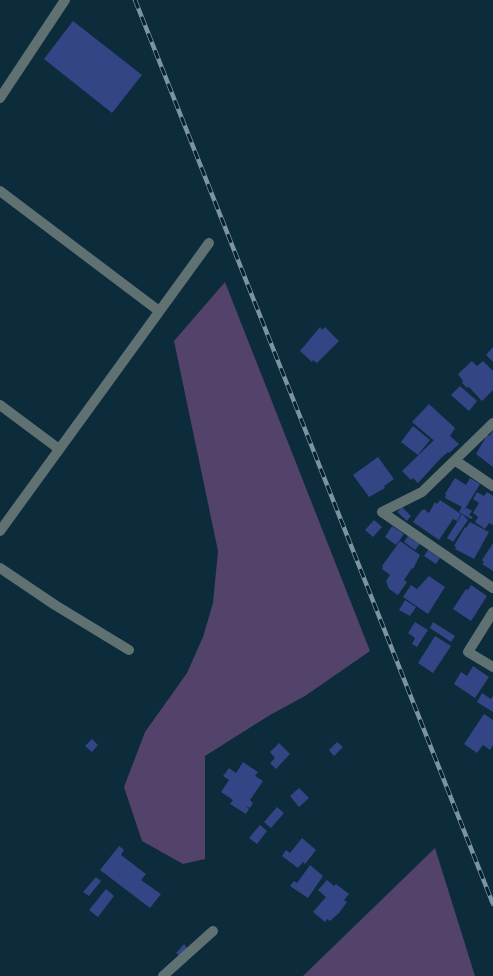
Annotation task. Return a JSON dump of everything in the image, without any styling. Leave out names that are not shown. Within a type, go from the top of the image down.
[{"type":"street","points":[[0,98],[65,0]]},
{"type":"street","points":[[0,191],[159,311]]},
{"type":"street","points":[[0,531],[209,243]]},
{"type":"street","points":[[0,405],[59,449]]},
{"type":"street","points":[[493,423],[456,461],[422,492],[382,512],[493,588]]},
{"type":"street","points":[[456,461],[493,486]]},
{"type":"street","points":[[0,568],[55,605],[129,650]]},
{"type":"street","points":[[493,612],[468,652],[493,666]]},
{"type":"street","points":[[164,976],[213,931]]},
{"type":"shaded area","points":[[225,282],[370,651],[305,696],[270,715],[205,756],[205,859],[183,864],[142,841],[124,787],[145,732],[187,673],[203,637],[213,603],[218,551],[174,341]]},
{"type":"shaded area","points":[[435,848],[475,976],[303,976]]},
{"type":"building","points":[[73,21],[142,75],[112,113],[44,59]]},
{"type":"building","points":[[320,327],[322,330],[325,327],[339,341],[317,363],[313,360],[312,362],[300,351]]},
{"type":"building","points":[[493,347],[493,362],[486,355]]},
{"type":"building","points":[[472,361],[477,366],[483,361],[493,371],[493,390],[482,401],[469,387],[467,388],[462,383],[463,381],[458,374]]},
{"type":"building","points":[[460,386],[477,401],[469,411],[451,395]]},
{"type":"building","points":[[429,404],[455,428],[450,436],[459,444],[441,458],[418,483],[413,478],[411,480],[402,471],[434,440],[412,422]]},
{"type":"building","points":[[413,426],[430,440],[418,455],[401,442]]},
{"type":"building","points":[[493,431],[493,467],[476,454],[487,435],[489,436]]},
{"type":"building","points":[[378,457],[394,479],[384,486],[385,488],[369,497],[353,475]]},
{"type":"building","points":[[455,478],[466,485],[470,478],[480,484],[465,509],[467,508],[472,511],[469,515],[473,517],[471,519],[459,512],[462,507],[445,498],[445,494]]},
{"type":"building","points":[[477,492],[484,496],[487,492],[493,496],[493,525],[489,523],[485,529],[475,522],[478,517],[473,513],[479,503],[473,499]]},
{"type":"building","points":[[440,500],[461,514],[457,521],[453,519],[439,540],[413,522],[421,511],[424,509],[429,513],[435,502],[437,504]]},
{"type":"building","points":[[402,507],[411,516],[407,521],[397,512]]},
{"type":"building","points":[[462,514],[468,520],[453,542],[447,538]]},
{"type":"building","points":[[374,520],[382,527],[373,537],[365,530]]},
{"type":"building","points":[[470,522],[489,532],[474,559],[455,549],[456,547],[454,546],[465,527],[466,528]]},
{"type":"building","points":[[392,526],[404,534],[396,545],[385,537]]},
{"type":"building","points":[[408,536],[420,544],[415,550],[404,542]]},
{"type":"building","points":[[400,541],[420,555],[413,569],[412,568],[404,580],[407,582],[398,595],[389,589],[386,581],[390,575],[382,569],[382,566]]},
{"type":"building","points":[[493,543],[493,571],[482,564],[484,562],[482,560]]},
{"type":"building","points":[[428,550],[440,558],[436,564],[424,556]]},
{"type":"building","points":[[429,576],[445,587],[428,614],[403,597],[411,585],[417,589]]},
{"type":"building","points":[[471,585],[487,596],[471,621],[453,609],[466,589],[468,590]]},
{"type":"building","points":[[405,600],[416,607],[410,616],[399,610]]},
{"type":"building","points":[[415,622],[428,630],[417,647],[412,644],[415,638],[408,633]]},
{"type":"building","points":[[433,622],[455,636],[451,642],[430,628]]},
{"type":"building","points":[[435,636],[451,646],[433,673],[418,663]]},
{"type":"building","points":[[473,666],[489,677],[475,698],[454,684],[461,672],[467,676]]},
{"type":"building","points":[[482,693],[491,699],[493,696],[493,712],[477,702]]},
{"type":"building","points":[[484,714],[493,720],[493,745],[490,750],[483,745],[477,753],[464,744]]},
{"type":"building","points":[[92,739],[98,745],[92,752],[85,746]]},
{"type":"building","points":[[337,742],[343,747],[334,756],[329,750]]},
{"type":"building","points":[[279,743],[290,754],[276,769],[270,763],[275,758],[270,752]]},
{"type":"building","points":[[243,762],[258,772],[255,776],[263,781],[250,800],[253,803],[250,808],[246,806],[249,809],[246,814],[230,804],[233,800],[221,792],[229,780],[223,776],[229,768],[236,773]]},
{"type":"building","points":[[299,788],[309,798],[299,807],[290,796]]},
{"type":"building","points":[[277,807],[284,813],[271,828],[264,822]]},
{"type":"building","points":[[260,825],[267,831],[257,844],[249,838]]},
{"type":"building","points":[[302,838],[316,850],[305,864],[303,862],[298,868],[282,856],[286,850],[290,853]]},
{"type":"building","points":[[119,846],[124,850],[121,855],[146,874],[141,880],[161,894],[150,908],[100,870]]},
{"type":"building","points":[[310,865],[323,876],[308,898],[290,886],[294,881],[297,883]]},
{"type":"building","points":[[96,877],[101,881],[89,896],[83,892]]},
{"type":"building","points":[[327,880],[334,886],[336,884],[349,894],[344,900],[347,902],[339,913],[330,921],[327,919],[325,922],[313,912],[326,897],[318,890]]},
{"type":"building","points":[[106,889],[114,896],[98,917],[89,910]]},
{"type":"building","points":[[184,944],[187,948],[180,956],[176,953]]},
{"type":"railway","points":[[135,0],[493,904]]}]
